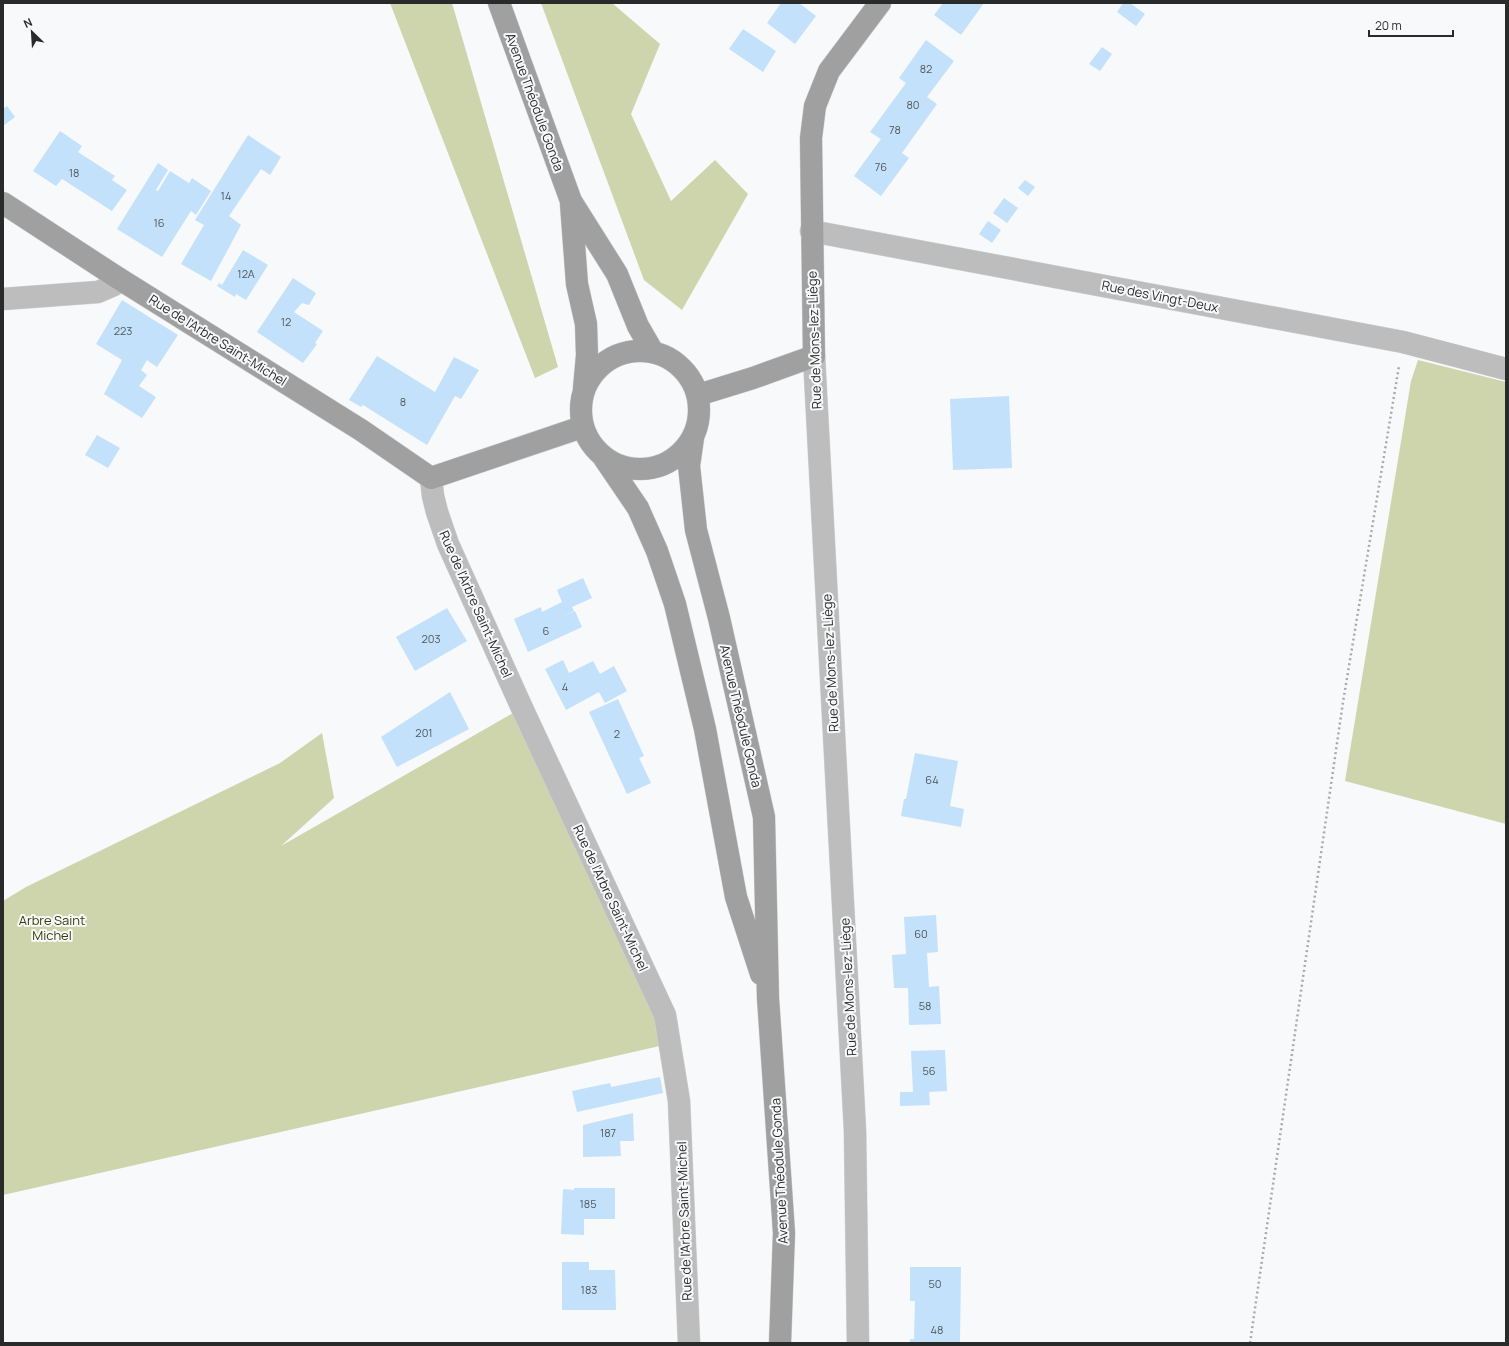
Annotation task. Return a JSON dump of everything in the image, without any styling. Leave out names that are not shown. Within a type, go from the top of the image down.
[{"type":"main road","name":"Avenue Théodule Gonda","points":[[499,3],[571,201],[617,274],[638,326],[652,352]]},
{"type":"main road","name":"Rue de Mons-lez-Liège","points":[[814,356],[811,231],[811,138],[815,106],[828,71],[880,3]]},
{"type":"main road","name":"Avenue Théodule Gonda","points":[[571,201],[577,284],[586,324],[587,355],[584,388]]},
{"type":"main road","name":"Rue de l'Arbre Saint-Michel","points":[[3,203],[118,278],[361,430],[431,478]]},
{"type":"main road","points":[[636,351],[652,352],[668,358],[681,367],[691,380],[698,395],[700,409],[698,424],[693,438],[683,452],[669,462],[653,469],[636,470],[620,466],[604,458],[591,444],[582,427],[580,408],[584,388],[593,374],[605,362],[620,354],[636,351]]},
{"type":"main road","points":[[698,395],[753,378],[814,356]]},
{"type":"main road","points":[[431,478],[582,427]]},
{"type":"main road","name":"Avenue Théodule Gonda","points":[[693,438],[689,466],[696,530],[719,618],[764,817],[768,998],[784,1233],[780,1343]]},
{"type":"main road","name":"Avenue Théodule Gonda","points":[[604,458],[638,508],[657,551],[675,604],[705,729],[736,896],[768,998]]},
{"type":"street","name":"Rue des Vingt-Deux","points":[[811,231],[1403,342],[1506,369]]},
{"type":"street","points":[[3,299],[98,292],[114,285],[118,278]]},
{"type":"street","name":"Rue de Mons-lez-Liège","points":[[814,356],[856,1131],[858,1343]]},
{"type":"street","name":"Rue de l'Arbre Saint-Michel","points":[[431,478],[437,512],[448,544],[522,708],[665,1015],[679,1101],[689,1343]]},
{"type":"path","points":[[1250,1343],[1343,702],[1403,342]]},
{"type":"green space","points":[[390,3],[452,3],[558,367],[535,378]]},
{"type":"green space","points":[[541,3],[612,3],[660,44],[631,114],[671,201],[715,160],[748,194],[682,310],[644,280]]},
{"type":"green space","points":[[1418,360],[1506,382],[1506,824],[1345,781],[1411,381]]},
{"type":"green space","name":"Arbre Saint Michel","points":[[522,708],[665,1015],[664,1045],[3,1195],[3,901],[26,887],[280,763],[322,733],[334,798],[281,846]]},
{"type":"building","points":[[781,3],[799,3],[816,16],[795,44],[767,23]]},
{"type":"building","points":[[943,3],[984,3],[961,35],[934,15]]},
{"type":"building","points":[[1123,3],[1130,3],[1145,14],[1136,26],[1117,12]]},
{"type":"building","points":[[743,29],[776,51],[763,72],[729,49]]},
{"type":"building","points":[[926,40],[954,61],[927,97],[937,104],[902,153],[909,158],[881,196],[854,176],[881,139],[870,132],[906,83],[899,78]]},
{"type":"building","points":[[1102,47],[1112,54],[1100,71],[1089,64]]},
{"type":"building","points":[[7,106],[15,117],[3,126],[3,109]]},
{"type":"building","points":[[60,131],[82,146],[78,152],[115,176],[112,180],[127,190],[112,211],[62,179],[56,186],[33,171]]},
{"type":"building","points":[[248,135],[281,157],[270,175],[261,169],[229,216],[241,225],[211,281],[181,264],[204,225],[195,220]]},
{"type":"building","points":[[158,163],[168,170],[156,190],[158,191],[170,171],[189,183],[192,178],[211,191],[196,215],[191,211],[162,257],[117,229]]},
{"type":"building","points":[[1025,180],[1035,187],[1028,196],[1018,188]]},
{"type":"building","points":[[1004,198],[1018,208],[1007,223],[993,213]]},
{"type":"building","points":[[988,221],[1001,230],[992,243],[979,234]]},
{"type":"building","points":[[243,250],[268,265],[246,300],[236,294],[235,297],[217,286],[219,283],[222,285]]},
{"type":"building","points":[[293,278],[316,293],[309,305],[302,303],[294,312],[323,331],[315,343],[317,344],[303,363],[257,332]]},
{"type":"building","points":[[122,300],[178,335],[157,367],[147,360],[141,370],[147,375],[139,386],[156,397],[142,418],[104,394],[122,360],[96,344]]},
{"type":"building","points":[[377,356],[435,392],[454,357],[479,370],[461,399],[455,396],[427,445],[363,405],[361,407],[349,400]]},
{"type":"building","points":[[1009,396],[1012,468],[953,470],[950,399]]},
{"type":"building","points":[[97,435],[120,448],[108,468],[85,455]]},
{"type":"building","points":[[583,578],[592,598],[572,607],[574,611],[561,617],[575,611],[582,627],[528,652],[514,619],[541,607],[542,612],[562,602],[557,590]]},
{"type":"building","points":[[447,608],[467,641],[415,671],[396,637]]},
{"type":"building","points":[[563,660],[569,673],[593,661],[600,674],[614,666],[627,691],[605,703],[599,692],[566,710],[545,669]]},
{"type":"building","points":[[450,692],[469,729],[397,767],[381,737]]},
{"type":"building","points":[[618,699],[644,756],[639,758],[651,783],[627,794],[589,712]]},
{"type":"building","points":[[915,753],[958,761],[950,806],[964,809],[961,827],[901,816]]},
{"type":"building","points":[[936,915],[938,952],[927,953],[929,987],[939,986],[941,1024],[909,1025],[908,988],[894,988],[892,955],[906,954],[904,917]]},
{"type":"building","points":[[945,1050],[947,1091],[929,1092],[930,1105],[900,1106],[900,1092],[913,1092],[911,1051]]},
{"type":"building","points":[[660,1077],[663,1093],[577,1112],[572,1091],[610,1083],[611,1087]]},
{"type":"building","points":[[633,1113],[634,1141],[620,1141],[621,1156],[583,1157],[583,1125]]},
{"type":"building","points":[[574,1188],[615,1188],[615,1219],[584,1219],[584,1235],[561,1234],[563,1189],[574,1190]]},
{"type":"building","points":[[562,1262],[589,1262],[589,1270],[615,1270],[616,1310],[562,1310]]},
{"type":"building","points":[[910,1267],[961,1267],[960,1343],[910,1343],[910,1339],[914,1339],[915,1301],[910,1301]]}]
